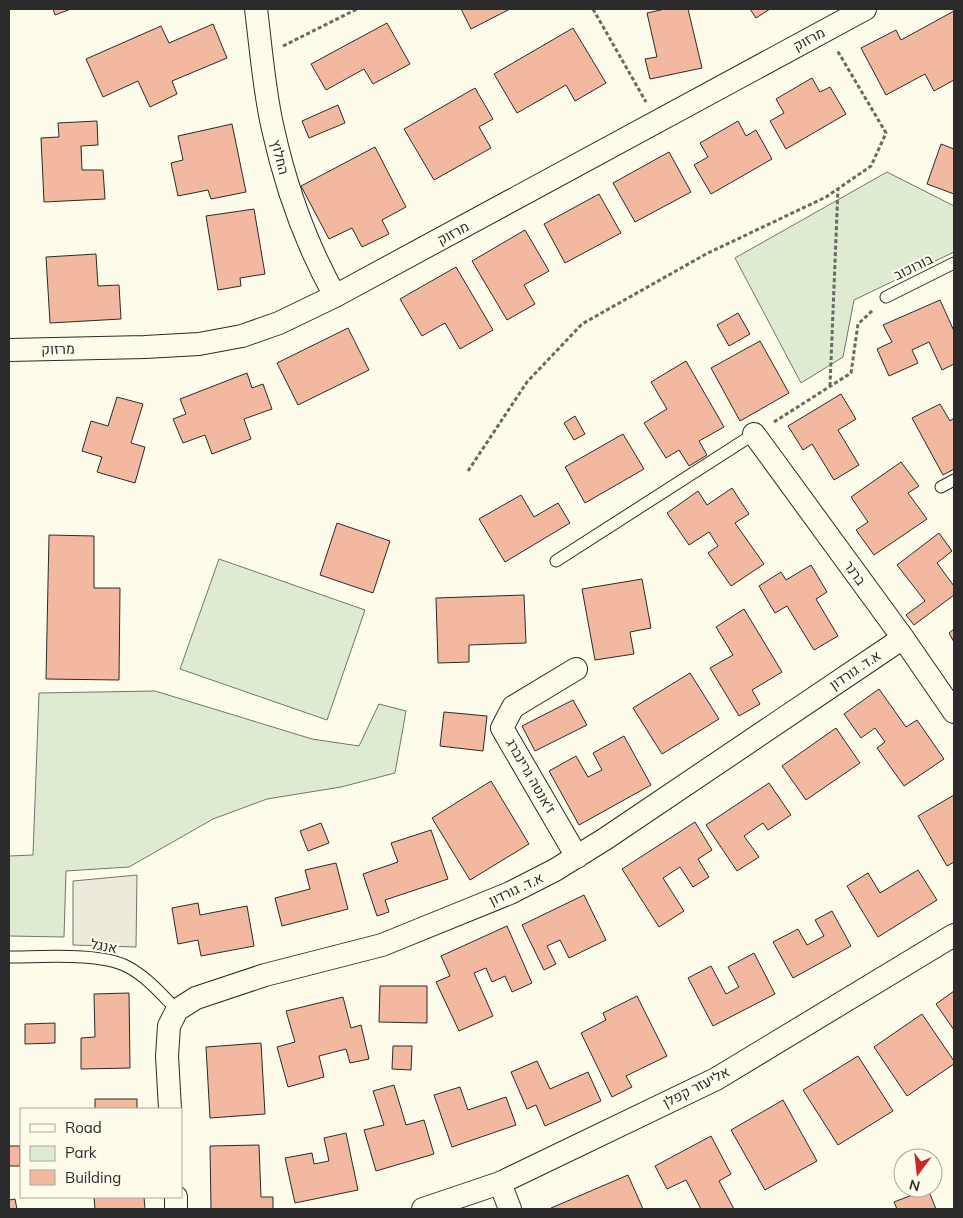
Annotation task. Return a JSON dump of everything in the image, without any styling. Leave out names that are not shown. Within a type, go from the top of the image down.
[{"type":"street","name":"החלוץ","points":[[256,9],[272,128],[286,180],[300,223],[321,271],[335,296]]},
{"type":"street","name":"מרזוק","points":[[9,350],[199,344],[242,336],[279,323],[335,296],[865,9]]},
{"type":"street","name":"ברנר","points":[[754,434],[903,638],[954,712]]},
{"type":"street","name":"א.ד. גורדון","points":[[177,1010],[196,998],[265,975],[382,945],[510,893],[577,857],[903,638]]},
{"type":"street","name":"ז'אנטה גרינברג","points":[[576,669],[513,707],[502,728],[577,857]]},
{"type":"street","name":"אליעזר קפלן","points":[[423,1209],[500,1183],[716,1079],[954,935]]},
{"type":"street","points":[[170,1108],[167,1056],[169,1026],[177,1010]]},
{"type":"street","points":[[500,1183],[510,1209]]},
{"type":"lane","name":"בורוכוב","points":[[886,297],[954,263]]},
{"type":"lane","points":[[556,561],[754,434]]},
{"type":"lane","points":[[941,487],[954,480]]},
{"type":"lane","name":"אנגל","points":[[9,956],[97,958],[126,966],[146,979],[177,1010]]},
{"type":"path","points":[[262,56],[357,9]]},
{"type":"path","points":[[593,9],[657,122]]},
{"type":"path","points":[[468,471],[527,382],[582,324],[706,254],[826,197],[871,166],[886,133],[825,30]]},
{"type":"path","points":[[830,387],[838,188]]},
{"type":"path","points":[[754,434],[851,373],[858,324],[886,297]]},
{"type":"green space","points":[[887,172],[954,206],[954,252],[854,300],[843,357],[801,383],[735,258]]},
{"type":"green space","points":[[219,559],[365,610],[327,720],[180,669]]},
{"type":"green space","points":[[155,691],[312,739],[359,746],[379,704],[406,711],[395,773],[341,787],[267,799],[213,819],[129,867],[66,871],[64,937],[9,936],[9,856],[33,855],[39,693]]},
{"type":"shaded area","points":[[137,875],[136,947],[73,945],[73,881]]},
{"type":"building","points":[[53,9],[71,9],[55,15]]},
{"type":"building","points":[[461,9],[510,9],[471,29]]},
{"type":"building","points":[[665,9],[688,9],[702,68],[650,79],[645,59],[657,57],[647,13]]},
{"type":"building","points":[[750,9],[770,9],[756,18]]},
{"type":"building","points":[[954,11],[954,80],[934,91],[925,74],[886,95],[861,48],[896,30],[901,40]]},
{"type":"building","points":[[387,23],[410,64],[373,84],[364,69],[326,90],[311,64]]},
{"type":"building","points":[[213,24],[227,58],[172,81],[177,94],[150,107],[138,81],[103,97],[86,59],[161,26],[169,43]]},
{"type":"building","points":[[573,28],[606,83],[575,101],[566,85],[517,113],[494,74]]},
{"type":"building","points":[[812,78],[820,92],[830,87],[846,114],[786,149],[770,121],[784,113],[776,99]]},
{"type":"building","points":[[475,88],[493,119],[479,127],[491,148],[434,180],[404,129]]},
{"type":"building","points":[[338,105],[345,123],[309,138],[302,121]]},
{"type":"building","points":[[97,121],[98,145],[81,146],[82,170],[103,170],[105,199],[44,202],[41,138],[59,137],[58,123]]},
{"type":"building","points":[[738,121],[746,136],[756,130],[772,159],[711,194],[694,165],[708,157],[700,143]]},
{"type":"building","points":[[232,124],[246,192],[211,199],[208,190],[178,196],[171,163],[183,160],[178,136]]},
{"type":"building","points":[[941,144],[954,149],[954,194],[927,184]]},
{"type":"building","points":[[375,147],[406,207],[382,220],[389,234],[362,247],[352,228],[329,239],[301,186]]},
{"type":"building","points":[[669,152],[691,192],[635,222],[613,183]]},
{"type":"building","points":[[599,194],[621,233],[565,263],[544,224]]},
{"type":"building","points":[[254,209],[265,274],[240,278],[241,286],[218,290],[206,216]]},
{"type":"building","points":[[525,230],[549,271],[524,285],[535,304],[507,320],[472,261]]},
{"type":"building","points":[[96,254],[98,286],[119,285],[121,319],[50,323],[46,257]]},
{"type":"building","points":[[456,267],[493,330],[460,349],[445,323],[422,336],[400,299]]},
{"type":"building","points":[[940,300],[954,331],[954,364],[942,370],[929,342],[912,350],[918,363],[889,376],[877,349],[892,342],[883,325]]},
{"type":"building","points":[[738,313],[750,334],[729,346],[717,325]]},
{"type":"building","points":[[348,328],[369,370],[298,405],[277,363]]},
{"type":"building","points":[[760,341],[789,393],[740,421],[711,368]]},
{"type":"building","points":[[686,361],[724,427],[699,441],[707,455],[689,466],[679,450],[666,458],[644,423],[667,409],[651,382]]},
{"type":"building","points":[[247,373],[252,388],[263,384],[272,409],[244,419],[251,439],[212,454],[205,435],[183,443],[173,419],[186,414],[180,399]]},
{"type":"building","points":[[841,394],[856,419],[838,430],[859,465],[834,480],[812,444],[803,450],[788,426]]},
{"type":"building","points":[[117,397],[143,404],[131,443],[145,447],[135,483],[97,472],[102,457],[82,451],[91,421],[108,426]]},
{"type":"building","points":[[940,404],[950,421],[954,418],[954,469],[943,475],[912,418]]},
{"type":"building","points":[[575,416],[585,434],[574,440],[564,423]]},
{"type":"building","points":[[623,434],[644,469],[585,503],[565,467]]},
{"type":"building","points":[[901,462],[919,486],[908,493],[927,519],[874,555],[856,530],[868,522],[851,497]]},
{"type":"building","points":[[732,488],[749,514],[735,523],[764,564],[731,586],[708,553],[718,546],[709,532],[689,545],[667,513],[698,491],[707,505]]},
{"type":"building","points":[[521,495],[534,517],[558,503],[570,523],[505,562],[479,519]]},
{"type":"building","points":[[337,523],[390,541],[373,593],[320,575]]},
{"type":"building","points":[[939,533],[952,551],[937,563],[954,586],[954,595],[914,625],[906,615],[925,601],[897,565]]},
{"type":"building","points":[[49,535],[94,536],[94,588],[120,588],[119,680],[46,679]]},
{"type":"building","points":[[811,565],[827,592],[816,599],[838,636],[814,650],[787,606],[775,613],[759,586],[781,572],[786,580]]},
{"type":"building","points":[[642,579],[651,628],[630,632],[634,654],[595,660],[582,589]]},
{"type":"building","points":[[524,595],[526,643],[469,645],[469,662],[438,663],[436,598]]},
{"type":"building","points":[[744,609],[782,672],[752,690],[760,704],[739,716],[710,668],[733,655],[716,627]]},
{"type":"building","points":[[954,629],[954,642],[949,633]]},
{"type":"building","points":[[690,673],[719,719],[662,754],[633,708]]},
{"type":"building","points":[[879,689],[906,727],[917,720],[944,759],[904,786],[877,748],[885,742],[875,728],[861,738],[844,714]]},
{"type":"building","points":[[573,700],[587,725],[535,751],[522,726]]},
{"type":"building","points":[[444,712],[487,716],[483,751],[440,746]]},
{"type":"building","points":[[836,728],[860,763],[806,800],[782,766]]},
{"type":"building","points":[[624,736],[651,785],[579,825],[549,771],[576,756],[588,777],[602,770],[593,753]]},
{"type":"building","points":[[491,781],[529,844],[470,880],[432,818]]},
{"type":"building","points":[[769,783],[791,815],[768,830],[763,823],[744,836],[759,857],[737,871],[706,825]]},
{"type":"building","points":[[954,795],[954,862],[947,866],[918,816]]},
{"type":"building","points":[[695,822],[712,850],[698,859],[709,877],[693,887],[680,867],[663,878],[684,911],[659,927],[622,869]]},
{"type":"building","points":[[321,823],[329,843],[308,851],[300,831]]},
{"type":"building","points":[[431,830],[448,879],[385,900],[389,912],[377,916],[363,874],[398,862],[391,843]]},
{"type":"building","points":[[336,863],[348,909],[282,926],[275,898],[310,889],[305,870]]},
{"type":"building","points":[[918,870],[937,900],[878,937],[847,886],[868,873],[880,893]]},
{"type":"building","points":[[584,895],[606,940],[569,958],[560,940],[547,946],[556,964],[544,970],[522,925]]},
{"type":"building","points":[[198,903],[200,915],[247,906],[254,946],[201,956],[198,940],[178,944],[172,908]]},
{"type":"building","points":[[832,911],[851,946],[793,978],[773,942],[798,929],[807,945],[824,936],[815,920]]},
{"type":"building","points":[[507,926],[532,983],[512,992],[505,976],[492,982],[486,968],[474,973],[493,1016],[459,1031],[436,982],[450,976],[441,956]]},
{"type":"building","points":[[754,953],[775,994],[713,1026],[688,978],[711,966],[726,994],[739,987],[728,967]]},
{"type":"building","points":[[380,986],[427,986],[427,1023],[379,1022]]},
{"type":"building","points":[[954,991],[954,1030],[936,1004]]},
{"type":"building","points":[[129,993],[130,1068],[81,1069],[81,1038],[95,1037],[94,994]]},
{"type":"building","points":[[637,996],[667,1056],[626,1076],[632,1087],[612,1097],[581,1033],[606,1020],[603,1013]]},
{"type":"building","points":[[343,997],[351,1028],[361,1025],[369,1059],[350,1063],[346,1049],[319,1056],[324,1077],[288,1087],[277,1047],[295,1042],[286,1011]]},
{"type":"building","points":[[922,1014],[954,1061],[954,1064],[907,1096],[874,1047]]},
{"type":"building","points":[[55,1023],[55,1043],[25,1044],[25,1024]]},
{"type":"building","points":[[261,1043],[265,1114],[210,1118],[206,1047]]},
{"type":"building","points":[[393,1046],[412,1046],[411,1070],[392,1069]]},
{"type":"building","points":[[858,1056],[893,1111],[838,1145],[803,1090]]},
{"type":"building","points":[[537,1061],[550,1089],[588,1072],[601,1101],[545,1126],[536,1105],[527,1109],[511,1072]]},
{"type":"building","points":[[394,1085],[406,1125],[424,1120],[434,1154],[376,1171],[364,1130],[384,1125],[373,1091]]},
{"type":"building","points":[[460,1087],[468,1110],[506,1097],[516,1125],[452,1147],[434,1095]]},
{"type":"building","points":[[95,1099],[137,1099],[137,1108],[95,1108]]},
{"type":"building","points":[[783,1100],[817,1161],[765,1190],[731,1130]]},
{"type":"building","points":[[346,1133],[358,1190],[295,1203],[285,1158],[312,1153],[314,1164],[329,1161],[324,1138]]},
{"type":"building","points":[[711,1136],[731,1174],[719,1181],[734,1209],[701,1209],[686,1180],[667,1189],[655,1166]]},
{"type":"building","points":[[259,1145],[261,1197],[273,1197],[273,1209],[211,1209],[210,1146]]},
{"type":"building","points":[[9,1146],[20,1146],[20,1166],[9,1166]]},
{"type":"building","points":[[628,1175],[643,1209],[551,1209],[551,1208]]},
{"type":"building","points":[[94,1198],[144,1198],[145,1209],[95,1209]]},
{"type":"building","points":[[904,1198],[932,1198],[936,1209],[897,1209],[894,1202]]},
{"type":"building","points":[[15,1199],[17,1209],[9,1209],[9,1200]]}]
